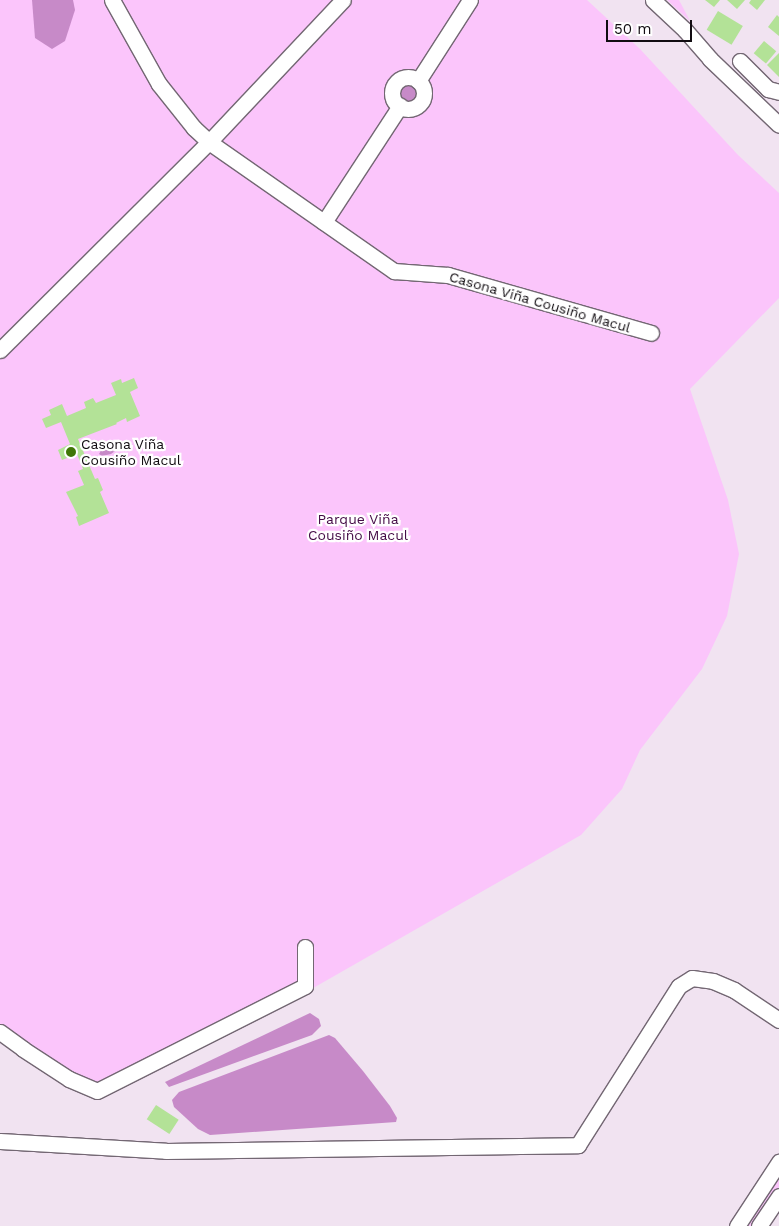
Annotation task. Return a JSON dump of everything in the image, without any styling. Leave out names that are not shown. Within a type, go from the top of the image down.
[{"type":"street","name":"Casona Viña Cousiño Macul","points":[[112,0],[158,84],[194,128],[209,142],[394,271],[448,275],[651,333]]},
{"type":"street","points":[[0,350],[209,142],[343,0]]},
{"type":"street","points":[[418,80],[470,0]]},
{"type":"street","points":[[653,0],[685,30],[710,59],[779,125]]},
{"type":"street","points":[[668,0],[685,30]]},
{"type":"street","points":[[740,61],[768,89],[779,92]]},
{"type":"street","points":[[405,77],[418,80],[424,91],[422,101],[414,108],[400,106],[393,97],[392,92],[396,82],[405,77]]},
{"type":"street","points":[[324,222],[400,106]]},
{"type":"street","points":[[0,1032],[22,1050],[69,1078],[97,1091],[305,986],[305,947]]},
{"type":"street","points":[[0,1141],[166,1151],[578,1145],[679,986],[692,978],[713,980],[734,990],[779,1020]]},
{"type":"street","points":[[737,1226],[779,1162]]},
{"type":"street","points":[[759,1226],[779,1196]]},
{"type":"green space","name":"Parque Viña Cousiño Macul","points":[[0,0],[587,0],[640,49],[738,155],[779,193],[779,298],[690,389],[728,500],[739,554],[727,616],[702,669],[640,750],[622,789],[581,835],[252,1023],[97,1099],[67,1086],[0,1040]]},
{"type":"green space","points":[[667,0],[679,0],[690,21]]},
{"type":"green space","points":[[779,1171],[779,1187],[754,1226],[743,1226]]},
{"type":"shaded area","points":[[32,0],[73,0],[75,10],[65,41],[52,49],[35,38]]},
{"type":"shaded area","points":[[408,82],[416,85],[419,93],[416,101],[408,104],[400,101],[397,93],[400,85]]},
{"type":"shaded area","points":[[120,441],[118,449],[111,454],[102,456],[99,454],[104,445]]},
{"type":"shaded area","points":[[310,1013],[319,1019],[321,1026],[312,1035],[169,1087],[165,1082]]},
{"type":"shaded area","points":[[329,1035],[335,1038],[390,1106],[397,1118],[396,1122],[210,1135],[198,1129],[174,1107],[172,1100],[179,1092]]},
{"type":"building","points":[[705,0],[720,0],[714,7]]},
{"type":"building","points":[[727,0],[745,0],[737,9]]},
{"type":"building","points":[[751,0],[765,0],[757,10],[749,3]]},
{"type":"building","points":[[718,11],[743,26],[732,45],[707,30]]},
{"type":"building","points":[[777,15],[779,17],[779,36],[768,27]]},
{"type":"building","points":[[764,41],[776,51],[766,64],[754,53]]},
{"type":"building","points":[[779,53],[779,77],[767,65]]},
{"type":"building","name":"Casona Viña Cousiño Macul","points":[[134,378],[138,388],[130,392],[140,416],[127,422],[126,418],[117,424],[78,439],[95,479],[98,478],[103,490],[100,492],[109,513],[79,526],[76,517],[78,516],[66,492],[84,485],[78,471],[83,469],[77,454],[62,460],[58,450],[70,444],[61,422],[46,428],[42,419],[51,415],[49,410],[62,404],[67,416],[86,408],[84,402],[93,398],[96,403],[116,395],[111,383],[121,379],[122,383]]},
{"type":"building","points":[[156,1105],[179,1120],[169,1134],[147,1119]]},
{"type":"place","name":"Casona Viña Cousiño Macul","points":[[71,452]]}]
